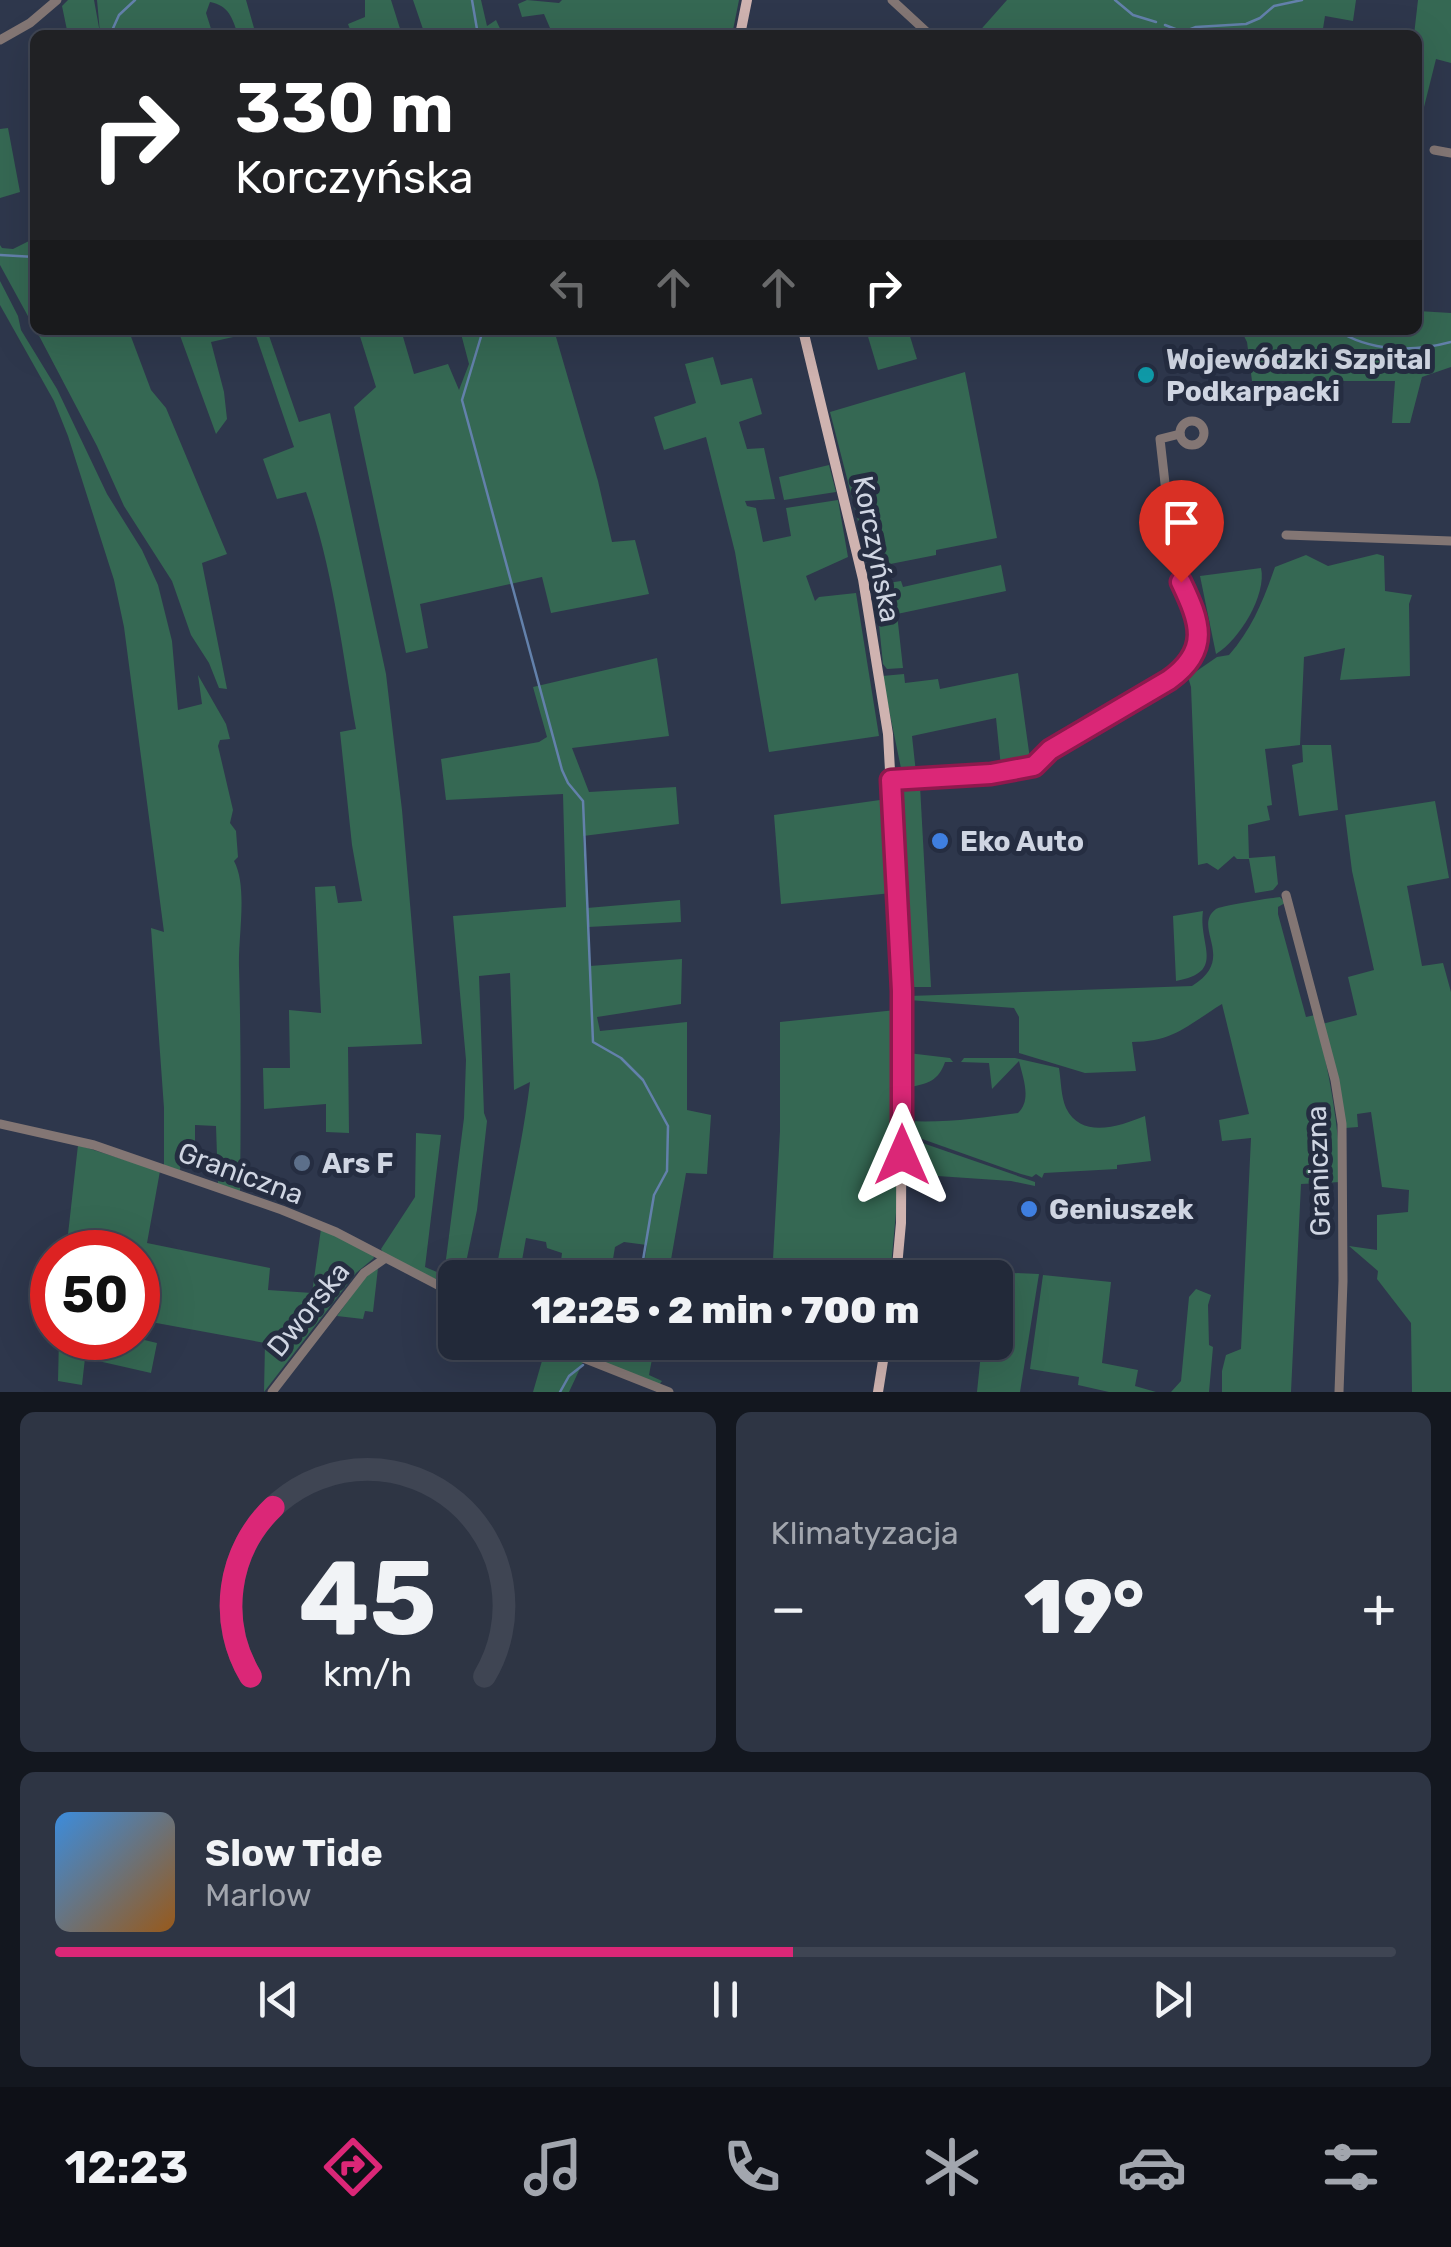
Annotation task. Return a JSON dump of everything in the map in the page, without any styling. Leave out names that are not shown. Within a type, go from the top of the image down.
[{"type":"main road","points":[[741,30],[747,0]]},
{"type":"main road","name":"Korczyńska","points":[[805,335],[863,579],[888,734],[902,1049],[898,1260]]},
{"type":"main road","points":[[878,1392],[883,1360]]},
{"type":"street","points":[[0,40],[57,0]]},
{"type":"street","points":[[892,0],[925,30]]},
{"type":"street","points":[[1434,150],[1451,154]]},
{"type":"street","points":[[891,780],[991,774],[1034,766],[1050,750],[1183,670],[1198,644],[1199,626],[1174,562],[1160,438],[1180,434]]},
{"type":"street","points":[[1286,535],[1451,541]]},
{"type":"street","name":"Graniczna","points":[[1286,895],[1335,1080],[1342,1124],[1344,1263],[1338,1392]]},
{"type":"street","name":"Graniczna","points":[[0,1124],[94,1146],[246,1197],[336,1232],[438,1286]]},
{"type":"street","name":"Dworska","points":[[272,1392],[364,1273],[384,1259]]},
{"type":"street","points":[[588,1360],[669,1392]]},
{"type":"green space","points":[[68,0],[94,0],[99,30],[67,30],[62,6]]},
{"type":"green space","points":[[97,0],[246,0],[255,30],[236,30],[222,6],[210,2],[206,13],[211,30],[100,30]]},
{"type":"green space","points":[[365,0],[391,0],[400,30],[350,30],[348,24],[365,17]]},
{"type":"green space","points":[[413,0],[481,0],[487,26],[496,20],[501,30],[423,30]]},
{"type":"green space","points":[[527,0],[739,0],[733,30],[551,30],[544,14],[522,17],[518,4]]},
{"type":"green space","points":[[1007,0],[1356,0],[1353,21],[1325,16],[1323,30],[980,30]]},
{"type":"green space","points":[[1418,0],[1451,0],[1451,63],[1436,59],[1422,115],[1422,30],[1415,30]]},
{"type":"green space","points":[[8,128],[20,192],[0,198],[0,129]]},
{"type":"green space","points":[[30,240],[30,320],[0,265],[0,245],[13,249]]},
{"type":"green space","points":[[0,281],[21,330],[57,389],[107,494],[142,550],[158,585],[172,641],[178,710],[202,704],[198,675],[226,724],[230,739],[220,740],[218,746],[233,810],[230,823],[236,831],[238,857],[234,861],[241,884],[240,1192],[218,1185],[216,1126],[195,1125],[195,1144],[181,1144],[180,1172],[164,1167],[164,1108],[151,928],[164,932],[124,627],[114,580],[68,436],[54,401],[0,305]]},
{"type":"green space","points":[[1422,311],[1451,313],[1451,367],[1422,377],[1410,423],[1392,423],[1395,381],[1252,381],[1244,335],[1422,335]]},
{"type":"green space","points":[[39,335],[130,335],[151,390],[166,408],[227,554],[202,563],[227,689],[219,688],[191,635],[172,581],[124,506]]},
{"type":"green space","points":[[180,335],[242,335],[211,342],[227,419],[216,434]]},
{"type":"green space","points":[[256,335],[269,335],[299,422],[330,413],[386,674],[402,810],[422,1044],[348,1047],[349,1133],[326,1132],[326,1104],[264,1109],[263,1068],[290,1068],[289,1010],[321,1013],[315,887],[335,886],[338,903],[362,901],[340,732],[356,729],[323,550],[306,492],[277,499],[263,459],[294,447]]},
{"type":"green space","points":[[360,335],[402,335],[414,374],[448,364],[459,390],[469,364],[461,335],[555,335],[612,542],[635,540],[649,594],[551,613],[542,577],[420,604],[428,648],[406,653],[354,407],[376,387]]},
{"type":"green space","points":[[868,335],[910,335],[917,359],[878,370]]},
{"type":"green space","points":[[713,357],[721,385],[752,378],[762,414],[739,422],[747,449],[764,448],[775,499],[745,501],[747,506],[756,508],[763,542],[791,536],[786,508],[838,500],[848,557],[806,576],[815,601],[819,597],[856,593],[879,736],[769,752],[735,552],[706,437],[664,450],[654,417],[696,403],[685,364]]},
{"type":"green space","points":[[965,372],[997,538],[870,568],[830,412]]},
{"type":"green space","points":[[829,465],[836,492],[784,500],[779,477]]},
{"type":"green space","points":[[1377,554],[1384,556],[1385,591],[1412,595],[1410,676],[1340,680],[1345,648],[1304,657],[1300,745],[1265,749],[1272,805],[1267,806],[1270,820],[1248,825],[1249,858],[1275,856],[1278,884],[1273,890],[1255,893],[1249,859],[1234,856],[1218,870],[1207,863],[1198,865],[1188,677],[1217,657],[1229,655],[1237,645],[1256,613],[1275,567],[1306,555],[1328,566]]},
{"type":"green space","points":[[1001,565],[1006,591],[897,614],[903,668],[887,669],[883,664],[875,585],[901,581],[903,587]]},
{"type":"green space","points":[[1261,568],[1260,591],[1249,616],[1234,638],[1216,654],[1200,576]]},
{"type":"green space","points":[[657,658],[669,736],[572,748],[589,792],[676,787],[679,824],[583,836],[587,908],[680,900],[681,922],[588,927],[590,966],[682,959],[681,1004],[597,1017],[600,1031],[687,1022],[687,1110],[711,1115],[707,1174],[686,1173],[671,1260],[645,1260],[647,1245],[624,1242],[615,1247],[613,1260],[561,1260],[562,1253],[547,1248],[546,1242],[526,1238],[522,1260],[498,1260],[530,1082],[514,1090],[510,973],[479,976],[487,1121],[477,1210],[467,1260],[446,1260],[464,1118],[466,1060],[453,916],[566,907],[563,794],[446,800],[441,759],[539,742],[547,737],[533,687]]},
{"type":"green space","points":[[1018,673],[1030,759],[1001,767],[996,718],[912,736],[916,773],[902,773],[882,676],[904,674],[905,683],[938,679],[940,689]]},
{"type":"green space","points":[[1302,745],[1331,745],[1338,810],[1299,816],[1292,765],[1303,762]]},
{"type":"green space","points":[[920,786],[931,987],[908,987],[901,795],[903,789]]},
{"type":"green space","points":[[887,799],[892,893],[781,904],[774,815]]},
{"type":"green space","points":[[1435,801],[1449,878],[1407,886],[1422,966],[1443,963],[1451,992],[1451,1392],[1412,1392],[1411,1323],[1377,1279],[1378,1271],[1349,1246],[1377,1250],[1377,1215],[1408,1212],[1409,1190],[1382,1187],[1371,1112],[1357,1114],[1358,1127],[1345,1128],[1322,1024],[1357,1015],[1348,977],[1374,970],[1352,871],[1345,815]]},
{"type":"green space","points":[[1280,897],[1285,903],[1278,907],[1278,914],[1306,1017],[1315,1015],[1325,1057],[1336,1118],[1341,1182],[1301,1184],[1291,1392],[1222,1392],[1226,1355],[1241,1349],[1251,1138],[1222,1141],[1219,1120],[1249,1114],[1222,1004],[1170,1035],[1132,1042],[1136,1071],[1085,1073],[1019,1053],[1019,1017],[1014,1008],[909,1000],[909,996],[1192,986],[1212,965],[1208,925],[1216,909]]},
{"type":"green space","points":[[1203,911],[1206,964],[1192,977],[1176,981],[1173,916]]},
{"type":"green space","points":[[896,1010],[897,1202],[892,1260],[773,1260],[780,1131],[780,1022]]},
{"type":"green space","points":[[908,1053],[950,1058],[953,1062],[945,1062],[932,1080],[910,1087]]},
{"type":"green space","points":[[964,1058],[1015,1058],[1059,1068],[1066,1108],[1082,1124],[1102,1128],[1145,1116],[1151,1161],[1117,1165],[1117,1169],[1032,1177],[908,1134],[908,1121],[977,1118],[1018,1113],[1022,1108],[1025,1088],[1019,1061],[992,1089],[989,1063],[961,1062]]},
{"type":"green space","points":[[416,1133],[441,1135],[425,1267],[438,1272],[438,1280],[385,1256],[381,1249],[415,1197]]},
{"type":"green space","points":[[908,1138],[1035,1182],[1035,1186],[908,1174]]},
{"type":"green space","points":[[78,1145],[160,1171],[149,1230],[68,1230]]},
{"type":"green space","points":[[321,1229],[372,1254],[374,1258],[356,1273],[264,1392],[265,1343],[160,1324],[160,1246],[270,1268],[268,1290],[312,1293]]},
{"type":"green space","points":[[378,1268],[373,1312],[365,1311],[363,1319],[337,1316],[365,1277]]},
{"type":"green space","points":[[1013,1273],[1039,1274],[1020,1392],[977,1392],[980,1360],[1013,1360]]},
{"type":"green space","points":[[1043,1275],[1111,1282],[1102,1363],[1138,1370],[1135,1386],[1156,1392],[1109,1392],[1078,1385],[1079,1377],[1030,1369]]},
{"type":"green space","points":[[1196,1289],[1211,1295],[1209,1345],[1213,1347],[1209,1392],[1171,1392],[1181,1381],[1189,1297]]},
{"type":"green space","points":[[58,1360],[85,1360],[82,1385],[58,1381]]},
{"type":"green space","points":[[94,1360],[154,1360],[151,1373]]},
{"type":"green space","points":[[542,1360],[583,1362],[569,1392],[533,1392]]},
{"type":"green space","points":[[596,1360],[652,1360],[649,1375],[662,1381],[659,1385]]},
{"type":"waterway","points":[[112,30],[119,15],[135,0]]},
{"type":"waterway","points":[[472,0],[477,30]]},
{"type":"waterway","points":[[1115,0],[1133,15],[1156,22]]},
{"type":"waterway","points":[[1188,30],[1246,24],[1274,6],[1302,0]]},
{"type":"waterway","points":[[1165,25],[1178,30]]},
{"type":"waterway","points":[[0,255],[30,257]]},
{"type":"waterway","points":[[482,335],[462,400],[562,770],[583,801],[593,1042],[621,1058],[643,1080],[668,1126],[667,1171],[654,1195],[643,1260]]},
{"type":"waterway","points":[[1346,335],[1392,348],[1451,342]]},
{"type":"waterway","points":[[560,1392],[569,1376],[583,1365]]},
{"type":"place","name":"Wojewódzki Szpital Podkarpacki","points":[[1146,375]]},
{"type":"place","name":"Eko Auto","points":[[940,841]]},
{"type":"place","name":"Ars F","points":[[302,1163]]},
{"type":"place","name":"Geniuszek","points":[[1029,1209]]},
{"type":"route","points":[[902,1155],[902,991],[891,780],[991,774],[1034,766],[1050,750],[1169,680],[1183,670],[1198,644],[1199,626],[1181,582]]}]
